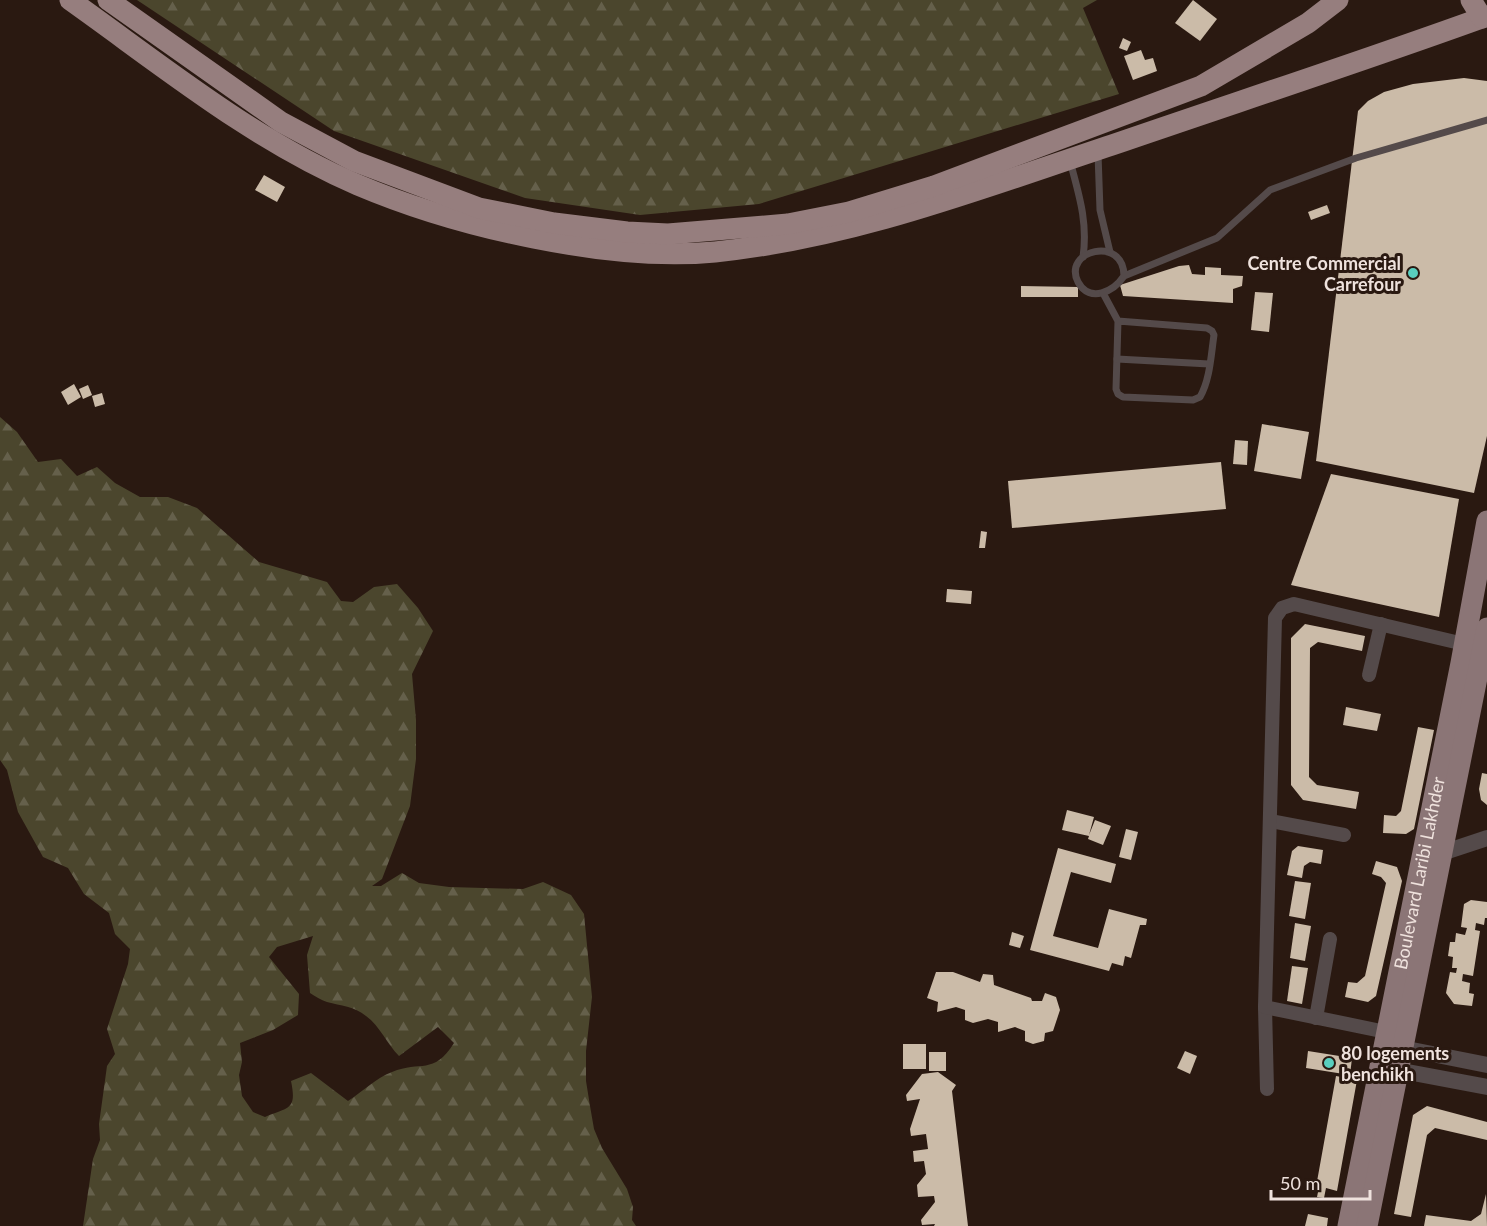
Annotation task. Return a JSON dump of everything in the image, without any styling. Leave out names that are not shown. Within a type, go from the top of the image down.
[{"type":"highway","points":[[70,0],[235,118],[316,166],[361,186],[449,217],[549,241],[657,253],[711,252],[766,246],[860,227],[1342,69],[1454,28],[1478,30],[1482,17]]},
{"type":"highway","points":[[108,0],[281,122],[354,160],[479,207],[554,223],[627,232],[668,234],[788,224],[849,212],[934,186],[1202,86],[1308,23],[1338,0]]},
{"type":"main road","name":"Boulevard Laribi Lakhder","points":[[1367,1226],[1402,1048],[1437,847],[1481,640],[1487,521]]},
{"type":"main road","name":"Boulevard Laribi Lakhder","points":[[1348,1226],[1386,1032],[1437,847]]},
{"type":"main road","points":[[1397,1070],[1381,1056],[1402,1048]]},
{"type":"street","points":[[1267,1089],[1265,1007],[1275,618],[1282,608],[1293,604],[1381,624],[1481,640]]},
{"type":"street","points":[[1370,675],[1381,624]]},
{"type":"street","points":[[1270,821],[1344,835]]},
{"type":"street","points":[[1437,847],[1487,826]]},
{"type":"street","points":[[1437,847],[1487,838]]},
{"type":"street","points":[[1316,1018],[1330,939]]},
{"type":"street","points":[[1265,1007],[1386,1032]]},
{"type":"street","points":[[1402,1048],[1487,1065]]},
{"type":"street","points":[[1397,1070],[1487,1088]]},
{"type":"lane","points":[[1124,276],[1118,257],[1110,252],[1099,251],[1083,257],[1077,264],[1077,279],[1081,287],[1088,291],[1103,293],[1117,286],[1124,276],[1217,238],[1270,190],[1356,158],[1487,120]]},
{"type":"lane","points":[[1098,149],[1100,210],[1110,252]]},
{"type":"lane","points":[[1069,159],[1082,205],[1086,237],[1083,257]]},
{"type":"lane","points":[[1103,293],[1118,321],[1116,389],[1118,394],[1123,397],[1193,400],[1200,397],[1204,391],[1214,335],[1207,328],[1118,321]]},
{"type":"lane","points":[[1117,359],[1209,364]]},
{"type":"green space","points":[[137,0],[1097,0],[1083,8],[1119,94],[759,204],[640,215],[525,198],[334,131]]},
{"type":"green space","points":[[0,417],[17,432],[38,462],[61,459],[77,476],[97,467],[115,483],[140,497],[168,497],[197,508],[259,562],[327,582],[341,601],[353,602],[374,587],[397,584],[418,608],[433,631],[412,674],[416,720],[416,759],[410,806],[382,879],[372,886],[381,886],[402,873],[419,883],[449,887],[523,889],[543,882],[571,895],[584,914],[592,997],[586,1051],[586,1081],[594,1129],[602,1148],[627,1189],[633,1207],[632,1220],[636,1226],[83,1226],[93,1159],[100,1140],[99,1124],[107,1066],[115,1054],[107,1029],[128,964],[130,949],[115,934],[109,913],[84,894],[68,868],[43,857],[18,812],[7,770],[0,760]],"holes":[[[313,936],[307,955],[310,993],[325,1001],[352,1008],[371,1020],[399,1056],[438,1027],[454,1043],[440,1060],[433,1064],[402,1069],[386,1075],[348,1101],[311,1073],[291,1081],[292,1102],[285,1109],[265,1117],[253,1112],[242,1096],[239,1075],[242,1062],[240,1043],[273,1030],[298,1015],[299,994],[269,957],[277,947]]]},
{"type":"building","points":[[1193,0],[1217,19],[1200,41],[1175,23]]},
{"type":"building","points":[[1123,38],[1131,42],[1127,51],[1119,48]]},
{"type":"building","points":[[1141,50],[1145,60],[1153,58],[1157,71],[1133,80],[1124,56]]},
{"type":"building","name":"Centre Commercial Carrefour","points":[[1464,78],[1487,81],[1487,436],[1474,493],[1316,461],[1358,111],[1368,101],[1384,92],[1413,84]]},
{"type":"building","points":[[264,175],[285,187],[277,202],[255,190]]},
{"type":"building","points":[[1327,205],[1330,213],[1311,220],[1308,212]]},
{"type":"building","points":[[1189,265],[1192,274],[1205,275],[1205,267],[1221,268],[1221,275],[1243,276],[1242,286],[1233,289],[1233,303],[1123,296],[1120,285],[1179,266]]},
{"type":"building","points":[[1021,286],[1078,287],[1078,297],[1021,297]]},
{"type":"building","points":[[1255,292],[1273,293],[1269,332],[1251,330]]},
{"type":"building","points":[[74,384],[81,397],[68,405],[61,392]]},
{"type":"building","points":[[88,385],[92,395],[83,399],[79,389]]},
{"type":"building","points":[[102,393],[105,404],[95,407],[92,396]]},
{"type":"building","points":[[1262,424],[1309,432],[1301,479],[1254,471]]},
{"type":"building","points":[[1235,440],[1248,441],[1247,465],[1233,464]]},
{"type":"building","points":[[1221,462],[1226,509],[1012,528],[1008,481]]},
{"type":"building","points":[[1331,474],[1459,499],[1439,617],[1291,585]]},
{"type":"building","points":[[981,531],[987,532],[985,548],[979,548]]},
{"type":"building","points":[[947,589],[972,591],[971,604],[946,602]]},
{"type":"building","points":[[1305,624],[1365,636],[1362,651],[1318,642],[1310,648],[1309,777],[1317,785],[1359,792],[1356,809],[1303,800],[1291,785],[1291,638]]},
{"type":"building","points":[[1346,707],[1381,714],[1377,731],[1343,725]]},
{"type":"building","points":[[1418,727],[1434,730],[1414,829],[1406,834],[1383,833],[1384,815],[1396,816],[1401,811]]},
{"type":"building","points":[[1482,773],[1487,774],[1487,805],[1481,800],[1479,789]]},
{"type":"building","points":[[1067,810],[1094,817],[1089,835],[1095,820],[1111,826],[1103,845],[1088,839],[1089,836],[1062,830]]},
{"type":"building","points":[[1126,829],[1138,832],[1131,860],[1119,857]]},
{"type":"building","points":[[1298,846],[1323,850],[1321,864],[1310,862],[1304,866],[1302,878],[1287,875],[1292,851]]},
{"type":"building","points":[[1058,848],[1116,864],[1111,883],[1071,872],[1053,936],[1098,948],[1109,909],[1147,919],[1146,925],[1140,925],[1131,958],[1125,956],[1123,966],[1112,963],[1109,971],[1030,950]]},
{"type":"building","points":[[1376,861],[1397,867],[1402,881],[1376,996],[1368,1002],[1345,997],[1348,982],[1357,983],[1365,976],[1386,883],[1381,877],[1372,874]]},
{"type":"building","points":[[1295,881],[1311,883],[1305,919],[1289,916]]},
{"type":"building","points":[[1471,900],[1487,902],[1487,918],[1485,918],[1484,925],[1476,923],[1475,930],[1480,931],[1473,976],[1463,974],[1462,981],[1470,983],[1469,993],[1474,994],[1472,1006],[1454,1004],[1446,993],[1450,972],[1456,973],[1457,968],[1452,968],[1453,957],[1448,956],[1450,942],[1455,942],[1456,933],[1465,935],[1467,928],[1461,927],[1464,904]]},
{"type":"building","points":[[1295,923],[1311,926],[1305,961],[1290,958]]},
{"type":"building","points":[[1012,932],[1024,936],[1020,948],[1009,945]]},
{"type":"building","points":[[1292,966],[1308,968],[1302,1004],[1287,1001]]},
{"type":"building","points":[[936,972],[953,972],[980,982],[983,974],[993,975],[994,985],[1031,998],[1032,1001],[1042,1001],[1045,993],[1056,997],[1060,1010],[1053,1031],[1045,1033],[1044,1041],[1033,1044],[1025,1041],[1025,1031],[1015,1027],[998,1032],[998,1022],[988,1019],[973,1023],[965,1020],[965,1010],[956,1007],[937,1012],[938,1002],[927,998]]},
{"type":"building","points":[[903,1044],[926,1044],[926,1069],[903,1069]]},
{"type":"building","points":[[1185,1051],[1197,1056],[1190,1074],[1177,1068]]},
{"type":"building","name":"80 logements benchikh","points":[[1308,1051],[1352,1058],[1350,1075],[1306,1068]]},
{"type":"building","points":[[929,1052],[946,1052],[946,1071],[929,1071]]},
{"type":"building","points":[[938,1072],[956,1085],[952,1091],[968,1226],[922,1225],[921,1220],[935,1202],[934,1196],[918,1197],[917,1185],[926,1174],[924,1161],[914,1162],[913,1151],[928,1149],[926,1134],[911,1136],[910,1129],[920,1099],[907,1101],[906,1095],[922,1074]]},
{"type":"building","points":[[1336,1076],[1357,1080],[1337,1191],[1326,1188],[1324,1198],[1317,1197],[1319,1187],[1316,1187]]},
{"type":"building","points":[[1427,1106],[1487,1122],[1487,1140],[1435,1128],[1427,1135],[1411,1217],[1394,1214],[1413,1115]]},
{"type":"building","points":[[1486,1194],[1487,1226],[1424,1226],[1426,1215],[1471,1221],[1481,1214]]},
{"type":"building","points":[[1308,1214],[1328,1218],[1327,1226],[1305,1226]]},
{"type":"place","name":"Centre Commercial Carrefour","points":[[1413,273]]},
{"type":"place","name":"80 logements benchikh","points":[[1329,1063]]}]
